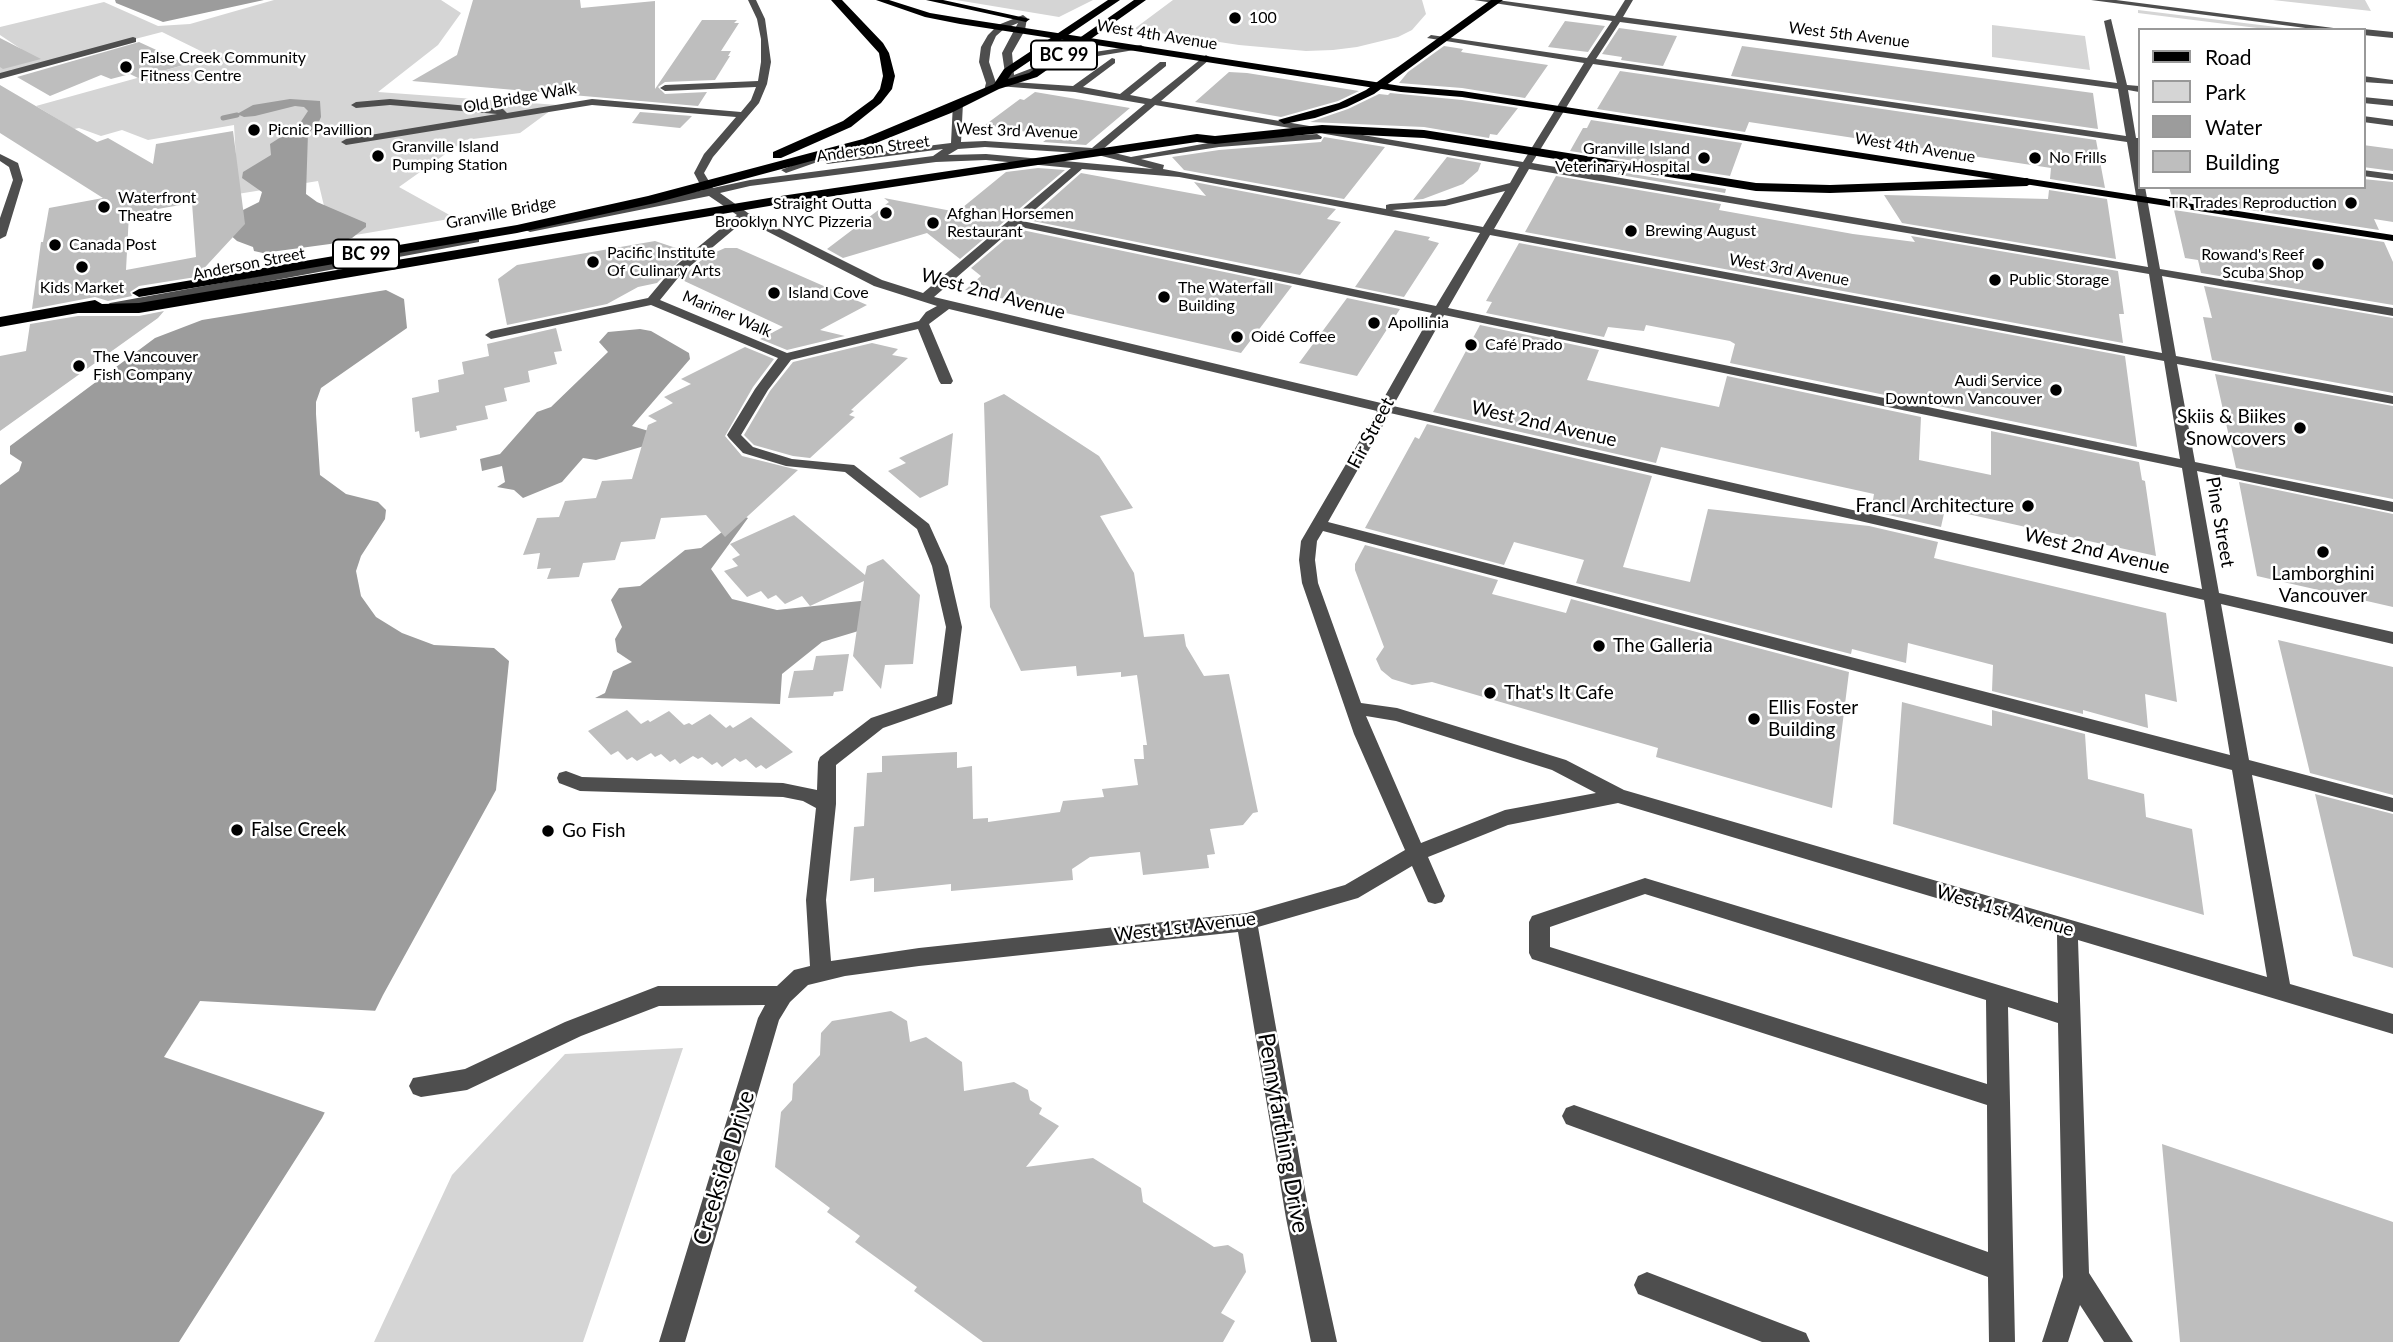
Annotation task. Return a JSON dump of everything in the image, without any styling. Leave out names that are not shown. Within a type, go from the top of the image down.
[{"type":"highway","points":[[753,177],[766,160],[847,124],[877,102],[886,89],[890,76],[878,43],[836,0]]},
{"type":"highway","name":"Granville Bridge","points":[[998,85],[1008,71],[1115,0]]},
{"type":"highway","name":"Granville Bridge","points":[[2,325],[82,309],[139,293],[517,229],[753,177],[879,138],[998,85],[1033,75],[1142,0]]},
{"type":"highway","points":[[1197,138],[1209,132],[1311,115],[1343,105],[1370,92],[1498,0]]},
{"type":"highway","points":[[82,309],[139,308],[880,184],[1197,138],[1215,140],[1322,129],[1391,131],[1481,142],[1756,187],[1796,189],[2027,182]]},
{"type":"main road","name":"West 4th Avenue","points":[[880,0],[928,15],[1001,27],[1401,89],[1432,89],[2393,238]]},
{"type":"main road","points":[[930,0],[1028,19]]},
{"type":"main road","name":"West 4th Avenue","points":[[1059,24],[1109,32]]},
{"type":"main road","name":"West 4th Avenue","points":[[1374,73],[1410,78],[1432,89]]},
{"type":"street","points":[[708,190],[699,173],[708,156],[756,101],[762,84],[766,62],[765,39],[761,19],[752,0]]},
{"type":"street","name":"West 5th Avenue","points":[[1478,0],[1512,7],[1555,10],[2138,89]]},
{"type":"street","name":"West 5th Avenue","points":[[1528,0],[1555,10]]},
{"type":"street","name":"Fir Street","points":[[1436,896],[1363,734],[1310,583],[1307,560],[1310,541],[1525,165],[1629,0]]},
{"type":"street","points":[[2095,0],[2329,28]]},
{"type":"street","name":"Pine Street","points":[[2106,1],[2135,140],[2138,175]]},
{"type":"street","points":[[1028,19],[1001,27],[992,35],[986,47],[984,62],[991,83],[1075,89],[2393,312]]},
{"type":"street","points":[[998,85],[1010,74],[1007,53],[1028,19]]},
{"type":"street","points":[[2365,32],[2393,36]]},
{"type":"street","points":[[1431,38],[2135,140]]},
{"type":"street","points":[[0,76],[133,40]]},
{"type":"street","name":"Anderson Street","points":[[2,325],[599,217],[808,163],[1061,60],[1141,48]]},
{"type":"street","points":[[1094,151],[1206,58]]},
{"type":"street","points":[[1075,89],[1112,61]]},
{"type":"street","points":[[1122,97],[1163,64]]},
{"type":"street","points":[[2365,79],[2392,84]]},
{"type":"street","points":[[665,88],[762,84]]},
{"type":"street","points":[[2365,100],[2393,103]]},
{"type":"street","points":[[356,105],[390,102],[427,104],[520,114]]},
{"type":"street","name":"Old Bridge Walk","points":[[346,142],[592,102],[743,115]]},
{"type":"street","name":"Anderson Street","points":[[753,177],[936,159],[956,145],[958,103]]},
{"type":"street","points":[[2365,119],[2393,123]]},
{"type":"street","points":[[1129,158],[1219,144],[1344,134]]},
{"type":"street","name":"West 3rd Avenue","points":[[808,163],[956,145],[985,144],[1094,151],[1129,158],[1180,174],[1360,209],[2393,400]]},
{"type":"street","points":[[0,157],[14,165],[18,180],[6,196],[0,236]]},
{"type":"street","name":"West 3rd Avenue","points":[[936,159],[985,158],[1180,174]]},
{"type":"street","points":[[925,298],[1078,167]]},
{"type":"street","points":[[2365,173],[2393,177]]},
{"type":"street","points":[[1360,209],[1445,203],[1514,185]]},
{"type":"street","name":"Pine Street","points":[[2139,189],[2280,991]]},
{"type":"street","name":"West 2nd Avenue","points":[[708,190],[744,215],[878,283],[947,304],[1385,408],[2393,638]]},
{"type":"street","points":[[652,302],[678,270],[744,215]]},
{"type":"street","points":[[1012,222],[2393,507]]},
{"type":"street","name":"Mariner Walk","points":[[491,335],[652,302],[786,357],[923,324],[930,315],[947,304]]},
{"type":"street","points":[[923,324],[946,381]]},
{"type":"street","name":"Mariner Walk","points":[[786,357],[762,388],[734,436],[748,450],[780,460],[849,468],[924,527],[940,566],[954,627],[946,700],[877,723],[827,762],[826,804]]},
{"type":"street","points":[[1319,525],[2393,805]]},
{"type":"street","name":"West 1st Avenue","points":[[1354,708],[1397,715],[1559,765],[1618,796],[2393,1024]]},
{"type":"street","points":[[566,778],[580,784],[783,790],[807,794],[826,804],[816,900],[821,971]]},
{"type":"street","name":"West 1st Avenue","points":[[782,996],[802,977],[821,971],[919,957],[1247,922],[1351,892],[1418,853],[1505,818],[1618,796]]},
{"type":"street","points":[[1999,1098],[1540,953],[1539,922],[1645,886],[2070,1017]]},
{"type":"street","name":"Pennyfarthing Drive","points":[[1247,922],[1298,1218],[1324,1342]]},
{"type":"street","points":[[2055,1342],[2076,1277],[2067,930]]},
{"type":"street","points":[[1997,994],[2002,1342]]},
{"type":"street","points":[[421,1086],[467,1079],[573,1029],[658,996],[782,996]]},
{"type":"street","name":"Creekside Drive","points":[[672,1342],[769,1018],[782,996]]},
{"type":"street","points":[[1574,1116],[2001,1269]]},
{"type":"street","points":[[2076,1277],[2120,1338],[2120,1342]]},
{"type":"street","points":[[1647,1284],[1797,1342]]},
{"type":"green space","points":[[274,0],[441,0],[461,13],[438,45],[378,92],[558,105],[520,133],[465,140],[399,187],[455,218],[332,239],[318,181],[188,202],[236,159],[234,125],[148,140],[122,130],[101,136],[79,128],[74,129],[36,106],[213,57],[162,32],[0,74],[0,55],[21,49],[0,35],[0,27],[104,2],[158,26],[190,24]]},
{"type":"green space","points":[[956,0],[1093,0],[1059,17]]},
{"type":"green space","points":[[1173,0],[1422,0],[1426,14],[1412,30],[1398,37],[1333,50],[1306,51],[1239,45],[1134,29]]},
{"type":"green space","points":[[2273,0],[2365,0],[2371,11]]},
{"type":"green space","points":[[2138,10],[2285,28],[2257,28],[2138,13]]},
{"type":"green space","points":[[1992,25],[2085,36],[2090,70],[1992,57]]},
{"type":"green space","points":[[683,1048],[583,1342],[374,1342],[452,1175],[565,1054]]},
{"type":"water","points":[[115,0],[264,0],[163,22],[116,3]]},
{"type":"water","points":[[290,99],[320,101],[321,117],[317,126],[308,133],[306,194],[317,202],[366,223],[366,227],[352,238],[330,244],[263,253],[254,251],[253,247],[237,241],[228,233],[239,212],[259,202],[262,192],[242,178],[243,172],[271,155],[270,144],[298,126],[308,111],[304,107],[295,106],[255,116],[244,117],[237,114],[253,105]]},
{"type":"water","name":"False Creek","points":[[386,290],[404,299],[407,328],[321,388],[316,402],[320,475],[346,494],[378,502],[386,510],[385,519],[361,556],[356,571],[361,596],[376,617],[402,633],[434,645],[494,648],[509,661],[496,790],[383,995],[322,1118],[179,1342],[0,1342],[0,485],[19,471],[22,462],[10,454],[10,446],[155,338],[202,320]]},
{"type":"water","points":[[640,329],[651,331],[689,353],[690,359],[632,426],[672,438],[596,460],[583,458],[562,482],[523,498],[514,490],[497,487],[505,482],[502,466],[482,471],[480,459],[500,454],[537,412],[551,407],[608,352],[599,342],[608,332]]},
{"type":"water","points":[[743,516],[748,518],[711,569],[732,599],[777,610],[916,595],[865,629],[822,642],[782,674],[780,704],[595,698],[605,693],[613,671],[632,662],[617,652],[615,639],[622,627],[611,600],[619,588],[640,586],[685,550],[701,548]]},
{"type":"pier","points":[[200,1001],[379,1011],[329,1114],[164,1057]]},
{"type":"building","points":[[473,0],[580,0],[581,8],[655,1],[655,89],[702,20],[737,20],[734,23],[739,23],[721,51],[731,51],[715,80],[665,82],[658,87],[665,94],[707,92],[698,106],[412,81],[457,55]]},
{"type":"building","points":[[1565,21],[1605,26],[1588,52],[1548,47]]},
{"type":"building","points":[[1619,28],[1677,36],[1663,66],[1621,60],[1622,57],[1602,54]]},
{"type":"building","points":[[0,38],[41,59],[3,69],[0,67]]},
{"type":"building","points":[[139,42],[187,64],[138,78],[130,74],[111,79],[101,75],[50,96],[17,77]]},
{"type":"building","points":[[1444,46],[1463,49],[1461,52],[1548,65],[1525,98],[1462,88],[1399,83],[1408,72]]},
{"type":"building","points":[[1742,46],[2093,93],[2098,129],[1731,76]]},
{"type":"building","points":[[1620,71],[2096,140],[2105,188],[2050,179],[2051,168],[1749,122],[1745,132],[1597,109]]},
{"type":"building","points":[[1229,72],[1359,91],[1338,101],[1281,117],[1195,102]]},
{"type":"building","points":[[0,85],[97,142],[108,138],[153,164],[156,144],[233,131],[245,224],[196,277],[139,286],[130,292],[132,296],[108,301],[95,297],[32,309],[41,242],[49,208],[103,198],[0,133]],"holes":[[[192,203],[196,257],[126,270],[129,214]]]},
{"type":"building","points":[[1035,92],[1130,108],[1086,145],[1043,142],[1051,136],[985,125],[1020,99],[1024,100]]},
{"type":"building","points":[[1379,94],[1518,108],[1497,135],[1490,134],[1489,138],[1424,127],[1310,122],[1348,109]]},
{"type":"building","points":[[640,112],[692,116],[680,128],[632,123]]},
{"type":"building","points":[[1591,120],[1742,143],[1730,176],[1570,151],[1583,128],[1587,128]]},
{"type":"building","points":[[1324,137],[1385,147],[1344,199],[1184,170],[1172,157],[1219,150],[1321,142]]},
{"type":"building","points":[[2365,145],[2393,149],[2393,171],[2365,167]]},
{"type":"building","points":[[1447,157],[1481,163],[1478,171],[1463,184],[1413,200]]},
{"type":"building","points":[[1563,163],[1726,189],[1725,193],[1562,165]]},
{"type":"building","points":[[1038,168],[1065,170],[960,259],[927,233],[843,258],[827,249],[889,202],[884,198],[957,212],[1006,172]]},
{"type":"building","points":[[1081,173],[1206,196],[1194,182],[1336,209],[1327,219],[1341,222],[1300,275],[1028,220]]},
{"type":"building","points":[[1556,176],[1721,204],[1719,210],[1853,234],[1915,242],[1911,236],[2118,271],[2124,314],[2119,314],[2123,343],[1525,232]]},
{"type":"building","points":[[2365,179],[2393,182],[2393,222],[2374,219],[2379,230],[2172,198],[2170,189],[2365,189]]},
{"type":"building","points":[[2049,190],[2107,199],[2116,259],[1902,223],[1884,195],[2048,199]]},
{"type":"building","points":[[2174,210],[2384,242],[2393,262],[2393,305],[2201,273],[2198,260],[2185,258]]},
{"type":"building","name":"The Waterfall Building","points":[[1017,229],[1292,286],[1241,353],[965,290],[981,276],[971,268]]},
{"type":"building","points":[[1395,230],[1430,237],[1428,240],[1439,243],[1404,297],[1355,287]]},
{"type":"building","points":[[655,241],[688,252],[657,283],[638,287],[607,304],[507,325],[498,279],[517,265]]},
{"type":"building","points":[[1519,243],[2125,356],[2137,447],[1730,363],[1735,344],[1730,341],[1646,325],[1644,331],[1608,327],[1604,337],[1486,313],[1492,302],[1486,301]]},
{"type":"building","name":"Island Cove","points":[[725,248],[737,248],[867,305],[820,330],[845,336],[787,350],[760,339],[783,327],[680,279],[705,257]]},
{"type":"building","points":[[2204,286],[2393,318],[2393,393],[2212,360],[2203,317],[2212,318]]},
{"type":"building","points":[[1347,298],[1400,309],[1357,376],[1299,363]]},
{"type":"building","points":[[164,311],[158,318],[0,431],[0,356],[26,351],[30,324],[78,316],[139,316]]},
{"type":"building","points":[[1480,325],[1599,350],[1587,380],[1719,407],[1727,376],[1921,417],[1919,460],[1991,475],[1991,431],[2139,462],[2142,480],[2145,481],[2156,556],[1945,509],[1941,527],[1871,511],[1874,494],[1661,447],[1656,463],[1433,412]]},
{"type":"building","points":[[556,328],[562,351],[554,352],[557,364],[528,371],[530,382],[504,388],[507,401],[485,406],[488,419],[456,426],[457,430],[420,438],[419,431],[415,432],[412,398],[439,392],[438,380],[464,374],[462,362],[489,356],[487,344]]},
{"type":"building","points":[[872,343],[898,349],[892,355],[908,358],[851,410],[854,411],[849,415],[855,417],[810,458],[754,445],[744,435],[770,391],[793,362]]},
{"type":"building","points":[[745,347],[774,359],[753,387],[725,436],[742,456],[798,470],[725,537],[706,515],[661,518],[655,539],[621,542],[615,560],[583,563],[579,577],[547,579],[551,568],[537,569],[540,553],[523,555],[537,518],[559,517],[565,501],[596,498],[602,481],[632,479],[648,425],[657,421],[648,416],[673,403],[664,397],[691,384],[681,379]]},
{"type":"building","points":[[2215,374],[2393,406],[2393,499],[2236,468]]},
{"type":"building","points":[[1004,394],[1099,456],[1133,508],[1100,516],[1134,573],[1144,637],[1184,634],[1186,646],[1204,676],[1229,674],[1258,812],[1253,813],[1243,825],[1210,829],[1215,854],[1207,855],[1209,868],[1143,875],[1140,852],[1090,857],[1072,869],[1073,880],[951,891],[951,884],[874,892],[874,878],[850,881],[854,827],[864,826],[867,773],[882,772],[882,756],[957,752],[957,768],[972,766],[973,819],[988,818],[988,822],[1060,812],[1063,801],[1104,797],[1102,789],[1138,785],[1134,759],[1144,759],[1143,745],[1147,745],[1137,675],[1121,677],[1121,672],[1077,676],[1076,666],[1021,671],[990,607],[984,403]]},
{"type":"building","points":[[1427,424],[1652,476],[1623,567],[1690,582],[1708,509],[1869,526],[1938,542],[1934,558],[2166,613],[2177,702],[2145,694],[2148,728],[2083,710],[2083,714],[1992,691],[1993,665],[1908,643],[1906,663],[1852,649],[1851,654],[1576,583],[1584,560],[1514,542],[1504,565],[1365,528],[1415,437],[1419,439]]},
{"type":"building","points":[[953,433],[948,485],[920,498],[888,471],[906,463],[899,458]]},
{"type":"building","name":"Lamborghini Vancouver","points":[[2239,482],[2393,514],[2393,607],[2257,576]]},
{"type":"building","points":[[794,515],[865,575],[867,566],[883,559],[920,595],[913,664],[885,665],[881,689],[853,656],[864,581],[810,606],[802,596],[785,604],[776,595],[768,599],[761,591],[747,597],[724,571],[738,566],[732,559],[740,555],[730,544]]},
{"type":"building","points":[[1365,545],[1498,580],[1492,594],[1566,613],[1571,599],[1849,672],[1832,808],[1656,757],[1658,748],[1432,682],[1412,685],[1392,679],[1381,670],[1376,659],[1384,647],[1355,570],[1355,564]]},
{"type":"building","points":[[2278,640],[2393,667],[2393,795],[2310,773]]},
{"type":"building","points":[[849,654],[843,691],[834,692],[833,696],[788,698],[794,671],[813,670],[816,656]]},
{"type":"building","points":[[1902,702],[1992,726],[1992,710],[2085,734],[2088,779],[2144,794],[2146,817],[2192,829],[2204,915],[1893,824]]},
{"type":"building","points":[[627,710],[641,724],[669,711],[684,725],[692,725],[710,714],[726,728],[730,725],[733,728],[751,717],[793,752],[766,769],[761,765],[756,768],[746,759],[740,762],[735,758],[722,767],[717,762],[712,765],[702,757],[698,759],[693,756],[680,764],[675,759],[670,762],[661,754],[655,757],[651,753],[637,761],[632,757],[627,760],[618,751],[611,755],[588,731]]},
{"type":"building","points":[[2315,794],[2393,814],[2393,968],[2353,956]]},
{"type":"building","points":[[891,1011],[907,1021],[910,1042],[926,1037],[962,1062],[964,1091],[1014,1082],[1028,1090],[1030,1100],[1042,1108],[1039,1114],[1059,1126],[1026,1167],[1093,1158],[1141,1188],[1143,1202],[1214,1247],[1228,1245],[1243,1254],[1246,1272],[1221,1313],[1235,1321],[1223,1342],[983,1342],[914,1291],[917,1287],[855,1242],[860,1236],[827,1212],[830,1208],[775,1167],[781,1112],[792,1100],[793,1084],[820,1055],[821,1033],[832,1021]]},
{"type":"building","points":[[2162,1144],[2393,1222],[2393,1342],[2180,1342]]},
{"type":"waterway","points":[[223,118],[237,115]]},
{"type":"place","name":"100","points":[[1235,18]]},
{"type":"place","name":"False Creek Community Fitness Centre","points":[[126,67]]},
{"type":"place","name":"Picnic Pavillion","points":[[254,130]]},
{"type":"place","name":"Granville Island Pumping Station","points":[[378,156]]},
{"type":"place","name":"Granville Island Veterinary Hospital","points":[[1704,158]]},
{"type":"place","name":"No Frills","points":[[2035,158]]},
{"type":"place","name":"TR Trades Reproduction","points":[[2351,203]]},
{"type":"place","name":"Waterfront Theatre","points":[[104,207]]},
{"type":"place","name":"Straight Outta Brooklyn NYC Pizzeria","points":[[886,213]]},
{"type":"place","name":"Afghan Horsemen Restaurant","points":[[933,223]]},
{"type":"place","name":"Brewing August","points":[[1631,231]]},
{"type":"place","name":"Canada Post","points":[[55,245]]},
{"type":"place","name":"Pacific Institute Of Culinary Arts","points":[[593,262]]},
{"type":"place","name":"Rowand's Reef Scuba Shop","points":[[2318,264]]},
{"type":"place","name":"Kids Market","points":[[82,267]]},
{"type":"place","name":"Public Storage","points":[[1995,280]]},
{"type":"place","name":"Island Cove","points":[[774,293]]},
{"type":"place","name":"The Waterfall Building","points":[[1164,297]]},
{"type":"place","name":"Apollinia","points":[[1374,323]]},
{"type":"place","name":"Oidé Coffee","points":[[1237,337]]},
{"type":"place","name":"Café Prado","points":[[1471,345]]},
{"type":"place","name":"The Vancouver Fish Company","points":[[79,366]]},
{"type":"place","name":"Audi Service Downtown Vancouver","points":[[2056,390]]},
{"type":"place","name":"Skiis & Biikes Snowcovers","points":[[2300,428]]},
{"type":"place","name":"Francl Architecture","points":[[2028,506]]},
{"type":"place","name":"Lamborghini Vancouver","points":[[2323,552]]},
{"type":"place","name":"The Galleria","points":[[1599,646]]},
{"type":"place","name":"That's It Cafe","points":[[1490,693]]},
{"type":"place","name":"Ellis Foster Building","points":[[1754,719]]},
{"type":"place","name":"False Creek","points":[[237,830]]},
{"type":"place","name":"Go Fish","points":[[548,831]]}]
